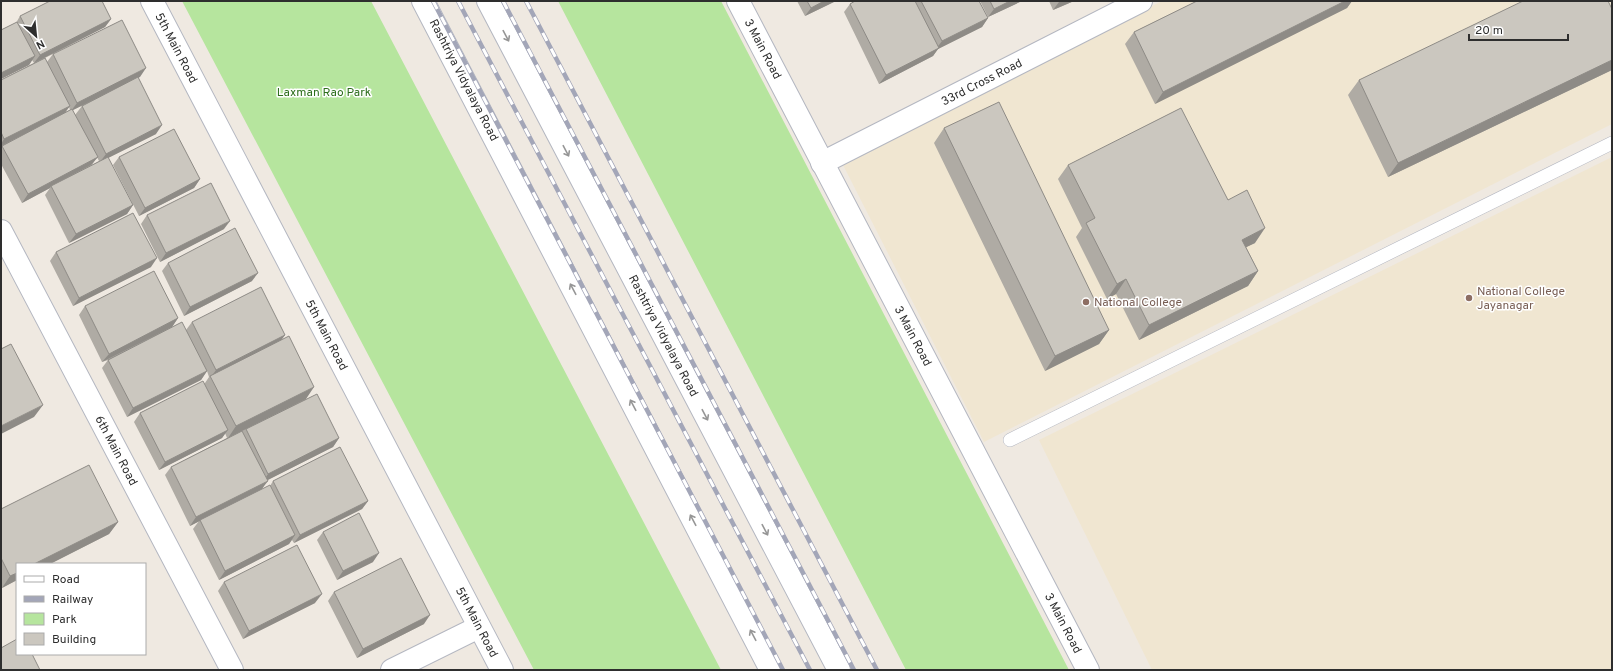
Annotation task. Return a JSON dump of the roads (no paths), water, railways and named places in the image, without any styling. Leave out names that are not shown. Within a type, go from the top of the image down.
[{"type":"street","name":"5th Main Road","points":[[152,1],[502,670]]},
{"type":"street","name":"Rashtriya Vidyalaya Road","points":[[423,1],[771,670]]},
{"type":"street","name":"Rashtriya Vidyalaya Road","points":[[488,1],[839,670]]},
{"type":"street","name":"3 Main Road","points":[[738,1],[1088,670]]},
{"type":"street","name":"33rd Cross Road","points":[[822,163],[1141,1]]},
{"type":"street","name":"6th Main Road","points":[[1,231],[232,670]]},
{"type":"street","points":[[392,670],[479,626]]},
{"type":"lane","points":[[1010,440],[1612,142]]},
{"type":"railway","points":[[433,1],[783,670]]},
{"type":"railway","points":[[458,1],[810,670]]},
{"type":"railway","points":[[503,1],[854,670]]},
{"type":"railway","points":[[526,1],[877,670]]},
{"type":"place","name":"National College Jayanagar","points":[[1469,298]]},
{"type":"place","name":"National College","points":[[1086,302]]},
{"type":"park label","name":"Laxman Rao Park","points":[[324,92]]}]
